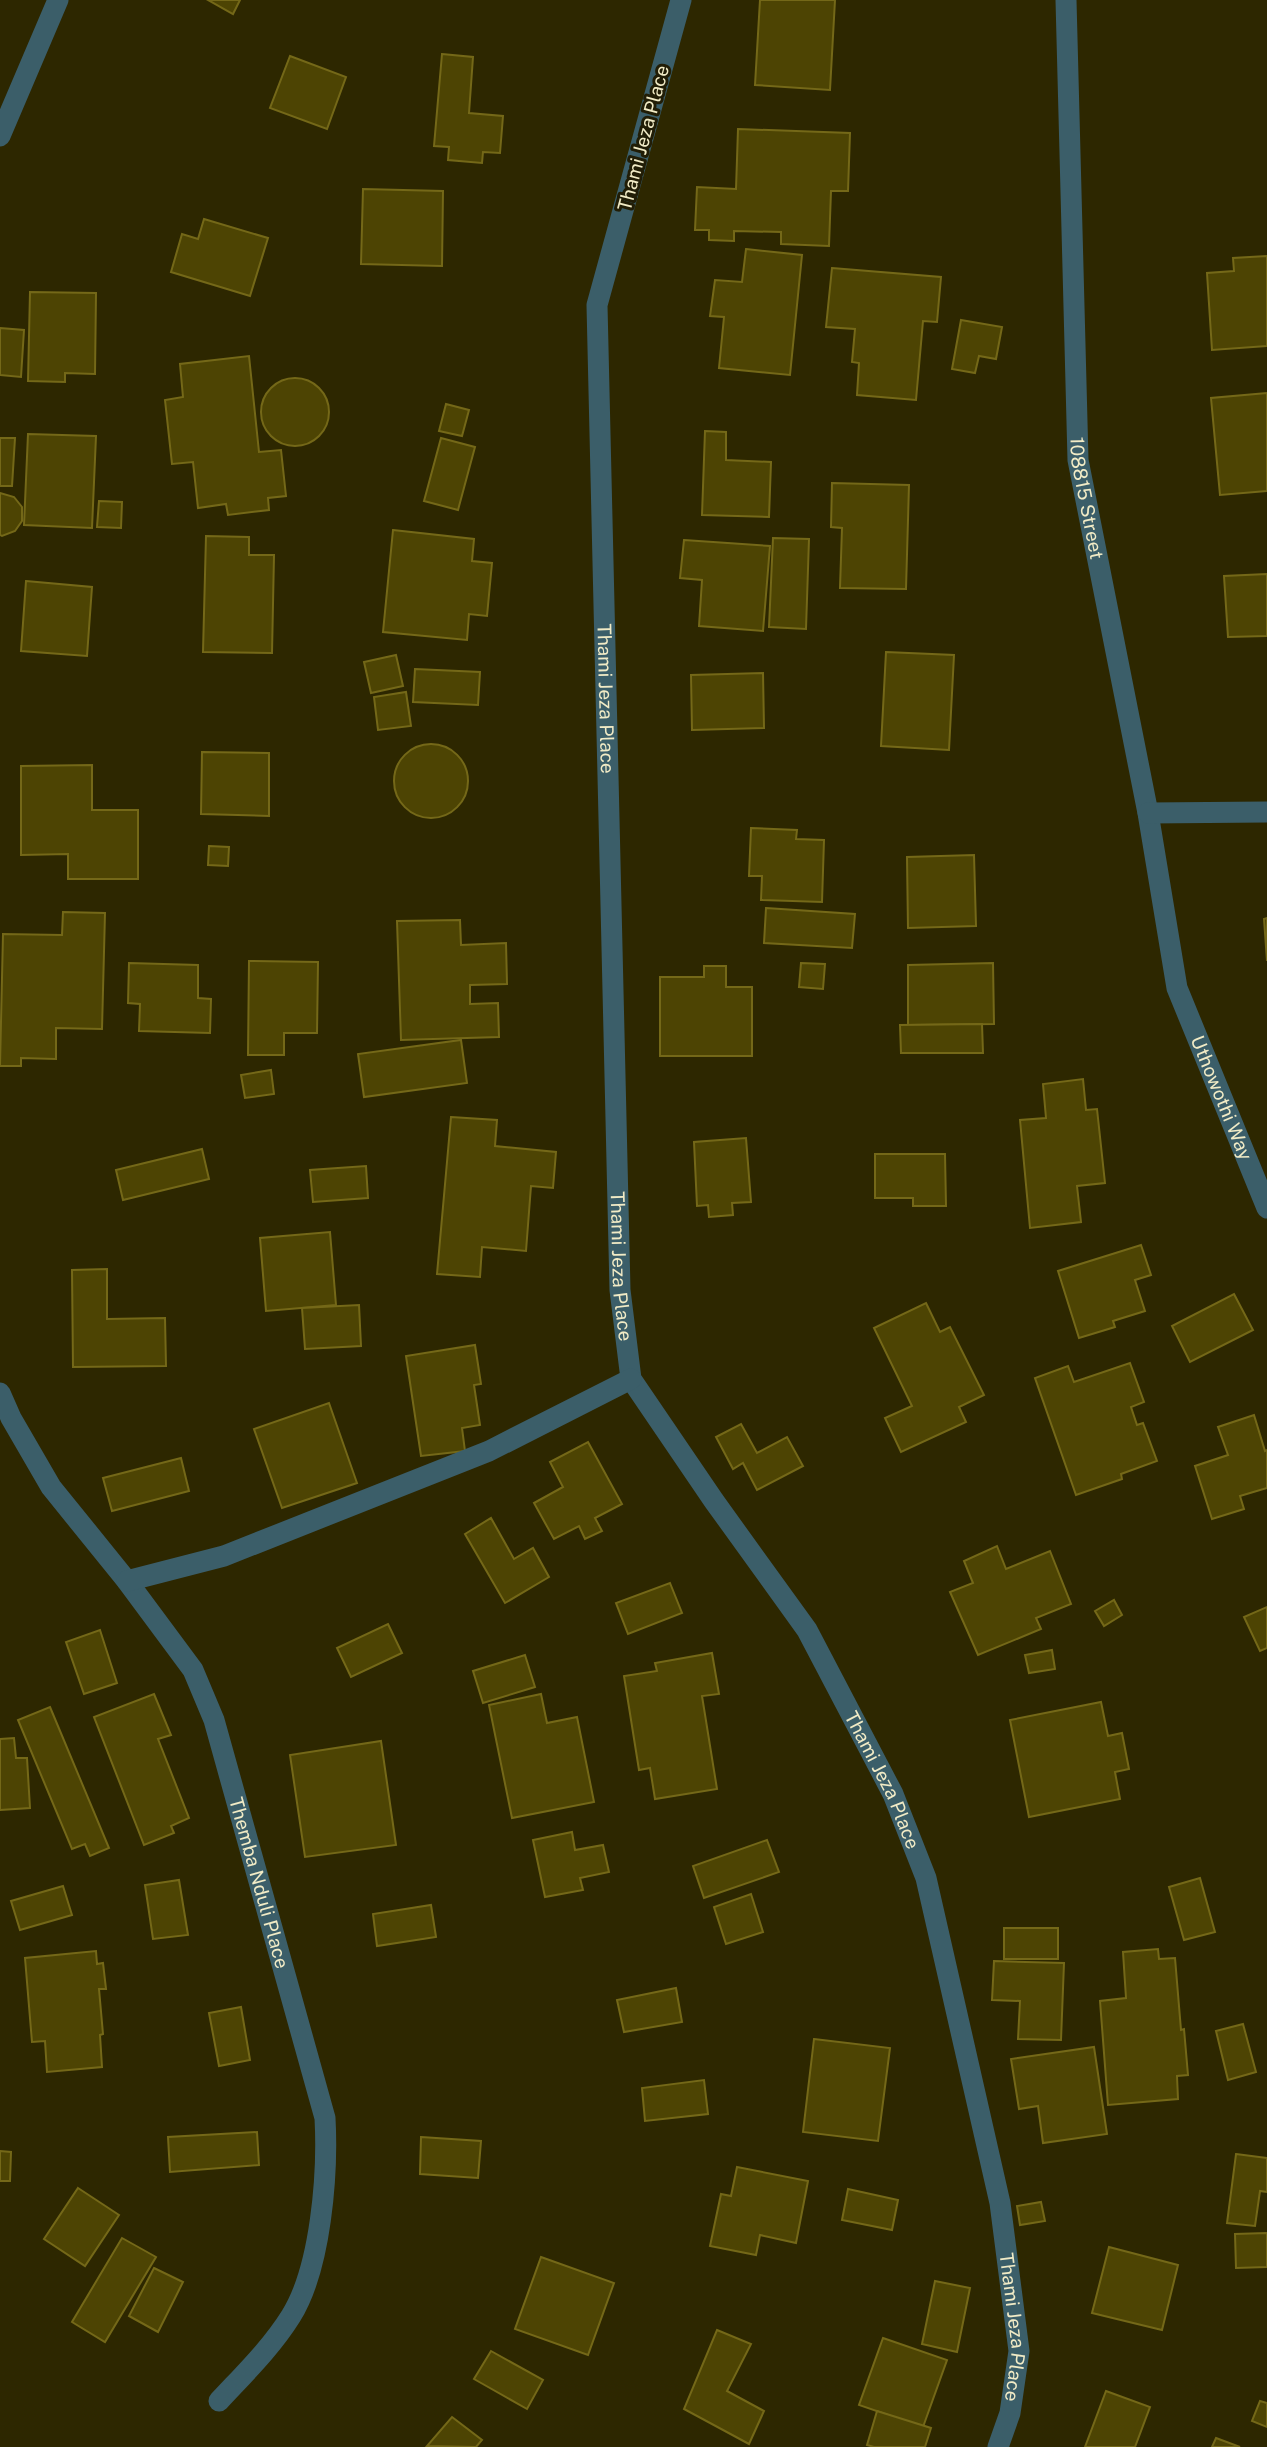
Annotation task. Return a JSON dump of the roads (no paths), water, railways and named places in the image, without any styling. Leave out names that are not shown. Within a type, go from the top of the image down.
[{"type":"street","points":[[0,136],[58,0]]},
{"type":"street","name":"Thami Jeza Place","points":[[681,0],[597,305],[620,1290],[631,1379],[807,1630],[893,1794],[926,1878],[1002,2217],[1019,2351],[1010,2413],[999,2447]]},
{"type":"street","name":"108815 Street","points":[[1066,0],[1078,460],[1148,813],[1177,988]]},
{"type":"street","points":[[1148,813],[1267,812]]},
{"type":"street","name":"Uthowothi Way","points":[[1177,988],[1267,1208]]},
{"type":"street","points":[[127,1581],[223,1556],[489,1451],[631,1379]]},
{"type":"street","name":"Themba Nduli Place","points":[[0,1393],[10,1418],[51,1487],[194,1670],[214,1720],[325,2118],[327,2155],[315,2255],[311,2267],[293,2314],[274,2341],[219,2402]]}]
